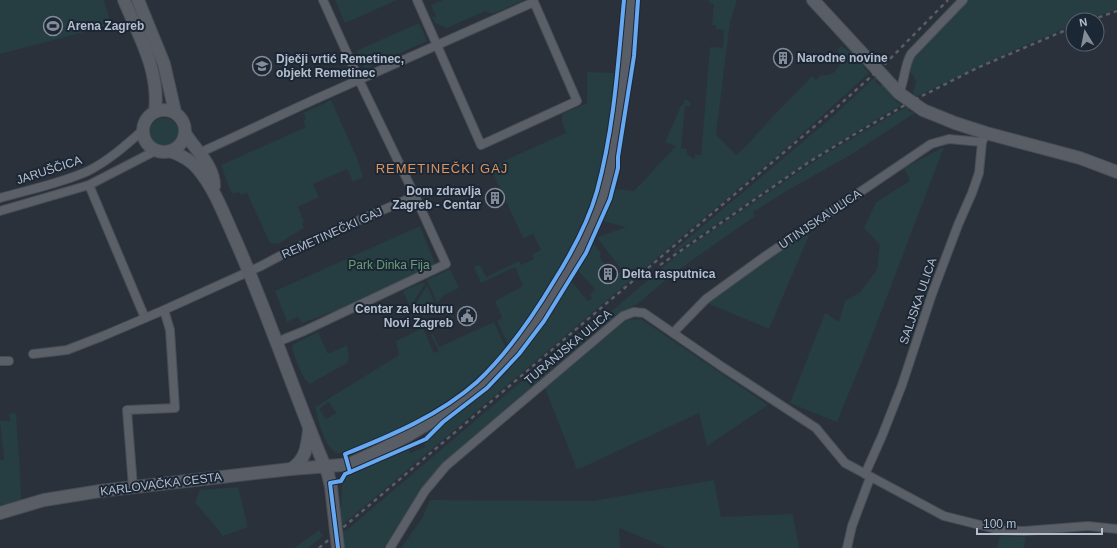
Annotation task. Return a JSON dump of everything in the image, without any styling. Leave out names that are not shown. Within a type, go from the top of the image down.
[{"type":"street","points":[[124,0],[152,68],[156,86],[154,112]]},
{"type":"street","points":[[138,0],[164,64],[175,112],[183,121],[185,133],[205,160],[214,182],[214,192]]},
{"type":"street","points":[[277,342],[304,331],[446,264],[323,0]]},
{"type":"street","points":[[199,153],[359,80],[438,45],[534,2],[578,101],[481,145],[438,45],[417,0]]},
{"type":"street","name":"KARLOVAČKA CESTA","points":[[0,513],[44,500],[133,487],[291,469],[342,465],[356,461],[399,442],[438,418],[472,393],[492,376],[513,353],[540,316],[580,250],[601,200],[611,157],[619,111],[630,0]]},
{"type":"street","name":"UTINJSKA ULICA","points":[[813,0],[899,93],[923,110],[984,138],[1080,158],[1117,172]]},
{"type":"street","points":[[899,93],[902,87],[907,61],[911,54],[963,0]]},
{"type":"street","points":[[175,112],[161,110],[154,112],[146,120],[142,131],[146,143],[155,150],[180,155],[195,165],[214,192],[249,272],[325,466],[330,483],[338,548]]},
{"type":"street","name":"JARUŠČICA","points":[[0,198],[89,171],[107,160],[142,131]]},
{"type":"street","points":[[170,152],[180,145],[185,133]]},
{"type":"street","name":"UTINJSKA ULICA","points":[[673,333],[706,299],[764,257],[931,144],[949,139],[984,138]]},
{"type":"street","name":"SALJSKA ULICA","points":[[867,476],[902,385],[932,294],[972,194],[979,173],[984,138]]},
{"type":"street","name":"JARUŠČICA","points":[[0,211],[89,185],[155,150]]},
{"type":"street","points":[[89,185],[145,318]]},
{"type":"street","name":"REMETINEČKI GAJ","points":[[33,354],[66,350],[145,318],[249,272],[293,249],[415,196]]},
{"type":"street","points":[[133,487],[127,410],[175,408],[170,334],[164,310]]},
{"type":"street","name":"TURANJSKA ULICA","points":[[390,548],[425,491],[446,466],[623,316],[634,312],[644,313],[721,366],[816,428],[846,463],[867,476],[944,516],[1000,530],[1024,531],[1088,526],[1117,529]]},
{"type":"street","points":[[0,361],[9,361]]},
{"type":"street","points":[[291,469],[299,463],[304,456],[308,444],[309,425]]},
{"type":"street","points":[[847,548],[867,476]]},
{"type":"green space","name":"Arena Zagreb","points":[[0,0],[104,0],[111,24],[0,54]]},
{"type":"green space","points":[[335,0],[397,0],[345,23]]},
{"type":"green space","points":[[443,0],[524,0],[492,14],[485,11],[447,28],[435,23],[432,17],[436,17],[431,5]]},
{"type":"green space","points":[[708,0],[737,0],[730,22],[716,135],[736,155],[812,76],[816,80],[821,75],[829,75],[837,70],[841,60],[837,49],[842,46],[848,51],[850,50],[869,73],[791,144],[340,527],[342,483],[346,476],[409,449],[410,453],[425,447],[424,442],[430,439],[439,428],[487,391],[526,350],[571,281],[588,301],[592,298],[590,295],[595,289],[578,271],[594,244],[601,253],[600,257],[606,267],[599,274],[610,286],[619,278],[616,275],[622,270],[598,237],[626,227],[602,221],[616,189],[634,191],[676,146],[665,142],[685,99],[690,102],[691,106],[685,106],[681,148],[687,149],[687,154],[694,159],[695,155],[701,155],[710,47],[723,48],[724,30],[716,29],[716,25],[712,25],[714,4],[711,4]]},
{"type":"green space","points":[[967,0],[1117,0],[1117,9],[1105,13],[1105,12],[1065,12],[1065,28],[1021,47],[915,97],[913,91],[916,81],[909,70],[909,63],[926,39]]},
{"type":"green space","points":[[419,23],[427,41],[365,69],[356,51]]},
{"type":"green space","points":[[587,72],[614,73],[608,131],[598,179],[592,199],[567,255],[557,273],[508,345],[497,321],[502,318],[495,301],[523,286],[515,267],[481,283],[474,267],[480,265],[486,277],[519,261],[521,265],[534,259],[532,254],[541,250],[533,234],[523,238],[490,167],[566,133],[562,121],[562,114],[587,103]]},
{"type":"green space","points":[[875,77],[877,79],[875,81],[880,86],[882,84],[901,105],[814,158],[674,253],[673,251],[831,118]]},
{"type":"green space","points":[[331,100],[356,156],[363,177],[353,182],[347,169],[313,184],[319,197],[298,207],[304,222],[302,223],[304,228],[278,244],[270,243],[247,193],[241,195],[239,192],[234,194],[230,190],[221,165],[306,127],[303,121],[306,119],[303,113]]},
{"type":"green space","points":[[906,107],[909,108],[908,110],[911,112],[912,111],[915,113],[852,154],[753,212],[755,216],[670,276],[639,303],[620,314],[586,340],[433,474],[384,548],[344,548],[341,533],[348,529],[598,316],[601,320],[681,252],[824,155]]},
{"type":"green space","points":[[164,118],[174,122],[178,132],[174,142],[164,146],[154,142],[150,132],[154,122]]},
{"type":"green space","points":[[944,147],[867,349],[837,422],[790,403],[825,313],[839,322],[845,301],[860,292],[877,270],[880,245],[864,228],[876,202],[910,181],[904,168]]},
{"type":"green space","name":"Park Dinka Fija","points":[[420,226],[437,268],[319,317],[302,323],[298,317],[287,322],[275,291]]},
{"type":"green space","points":[[811,231],[769,329],[705,302],[761,262]]},
{"type":"green space","points":[[450,269],[459,288],[444,295],[437,303],[427,280]]},
{"type":"green space","points":[[424,282],[425,284],[410,307],[403,291]]},
{"type":"green space","points":[[427,285],[435,304],[413,314],[412,310]]},
{"type":"green space","points":[[641,319],[768,405],[707,446],[699,413],[577,470],[545,388],[626,320]]},
{"type":"green space","points":[[494,322],[506,348],[479,376],[465,388],[435,409],[402,427],[358,447],[342,453],[336,453],[332,449],[322,432],[315,407],[396,357],[399,354],[396,341],[423,328],[434,353],[439,351],[431,335],[433,334],[439,347]],"holes":[[[329,402],[336,413],[326,419],[319,409]]]},
{"type":"green space","points":[[318,332],[328,354],[347,345],[349,357],[347,363],[310,384],[301,373],[292,346]]},
{"type":"green space","points":[[16,413],[21,501],[12,504],[0,505],[0,460],[4,459],[0,421],[10,421],[9,414]]},
{"type":"green space","points":[[714,480],[721,517],[793,514],[799,548],[667,548],[619,528],[620,548],[401,548],[422,518],[430,500],[592,501]]},
{"type":"green space","points":[[238,487],[248,527],[223,536],[195,502],[200,490]]},
{"type":"green space","points":[[319,530],[323,536],[308,548],[294,548]]},
{"type":"green space","points":[[1000,536],[1026,537],[1024,548],[997,548]]},
{"type":"railway","points":[[319,548],[836,108],[885,64],[948,0]]},
{"type":"railway","points":[[1105,15],[1117,11]]},
{"type":"railway","points":[[660,265],[809,162],[910,102],[977,68],[1065,30]]},
{"type":"cycle path","points":[[350,472],[345,454],[397,432],[431,415],[463,394],[477,382],[499,359],[519,334],[567,260],[589,215],[603,168],[615,96],[624,0]]},
{"type":"cycle path","points":[[338,548],[330,483],[341,481],[345,474],[426,439],[443,422],[487,388],[519,354],[544,321],[586,253],[610,199],[618,168],[618,157],[634,56],[638,0]]},
{"type":"place","name":"Arena Zagreb","points":[[53,26]]},
{"type":"place","name":"Narodne novine","points":[[783,58]]},
{"type":"place","name":"Dječji vrtić Remetinec, objekt Remetinec","points":[[262,66]]},
{"type":"place","name":"Dom zdravlja Zagreb - Centar","points":[[495,198]]},
{"type":"place","name":"Delta rasputnica","points":[[608,274]]},
{"type":"place","name":"Centar za kulturu Novi Zagreb","points":[[467,316]]},
{"type":"district","name":"REMETINEČKI GAJ","points":[[442,168]]}]
